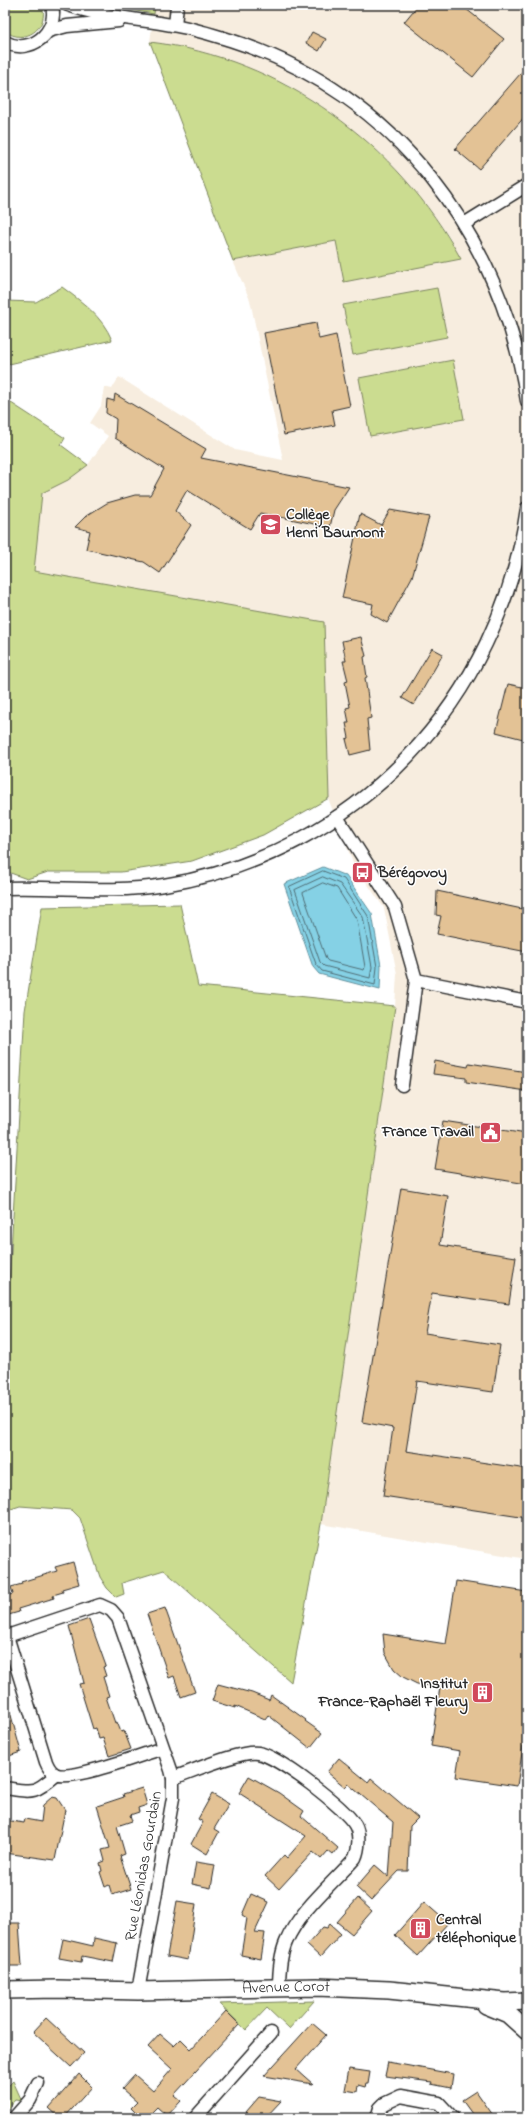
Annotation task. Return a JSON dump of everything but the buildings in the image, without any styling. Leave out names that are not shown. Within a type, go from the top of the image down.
[{"type":"street","points":[[5,42],[17,46],[30,45],[41,40],[48,31],[53,19],[52,5]]},
{"type":"street","points":[[68,5],[130,20],[175,25],[247,46],[296,68],[332,89],[378,125],[409,154],[439,188],[464,224],[486,264],[504,306],[518,352],[527,401]]},
{"type":"street","points":[[175,25],[177,5]]},
{"type":"street","points":[[48,31],[67,26],[130,20]]},
{"type":"street","points":[[464,224],[527,185]]},
{"type":"street","points":[[5,888],[38,888],[82,891],[120,890],[163,886],[198,878],[267,855],[306,836],[337,817],[378,786],[408,757],[433,730],[460,691],[483,650],[501,611],[524,544],[527,508]]},
{"type":"street","points":[[337,817],[392,900],[398,914],[416,980],[402,1085]]},
{"type":"street","points":[[5,880],[38,888]]},
{"type":"street","points":[[416,980],[527,1002]]},
{"type":"street","name":"Rue Léonidas Gourdain","points":[[56,1775],[49,1769],[46,1762],[7,1636],[100,1605],[111,1610],[118,1618],[173,1778],[173,1798],[138,1991]]},
{"type":"street","points":[[5,1788],[30,1792],[35,1791],[40,1789],[56,1775],[72,1776],[163,1748]]},
{"type":"street","points":[[173,1778],[243,1754],[257,1752],[278,1760],[300,1775],[349,1818],[356,1827],[358,1848],[355,1858],[301,1917],[290,1934],[281,1961],[279,1988]]},
{"type":"street","name":"Avenue Corot","points":[[5,2001],[58,1999],[115,1992],[279,1988],[382,1990],[505,2002],[527,2000]]},
{"type":"street","name":"Avenue Corot","points":[[5,1990],[57,1989],[115,1992]]},
{"type":"street","name":"Avenue Corot","points":[[457,1998],[503,2012],[517,2021],[527,2031]]},
{"type":"street","points":[[195,2118],[271,2033]]},
{"type":"street","points":[[14,2118],[30,2100],[38,2082]]},
{"type":"street","points":[[377,2118],[380,2108],[384,2104],[401,2096],[439,2103],[453,2118]]},
{"type":"shaded area","points":[[155,5],[527,5],[527,1559],[321,1524],[395,1006],[397,974],[384,908],[353,863],[328,798],[34,571],[42,493],[68,480],[88,465],[108,436],[90,423],[101,406],[104,387],[112,389],[119,377],[235,450],[283,460],[250,300],[233,261],[337,241],[345,282],[451,240],[427,206],[380,153],[322,107],[287,85],[247,68],[201,52],[150,42]]},
{"type":"green space","points":[[5,5],[42,5],[42,21],[39,27],[34,32],[20,36],[12,35],[5,31]]},
{"type":"green space","points":[[102,5],[155,5],[154,14]]},
{"type":"green space","points":[[150,42],[199,51],[245,66],[290,87],[331,113],[370,144],[404,179],[435,217],[461,259],[344,282],[336,241],[233,261]]},
{"type":"green space","points":[[62,287],[91,310],[108,331],[112,340],[5,365],[5,301],[36,302]]},
{"type":"green space","points":[[437,288],[447,337],[353,355],[343,305]]},
{"type":"green space","points":[[453,360],[464,419],[370,436],[359,378]]},
{"type":"green space","points":[[5,399],[65,438],[61,445],[88,465],[68,480],[42,493],[34,571],[324,622],[329,798],[263,835],[192,861],[121,872],[48,872],[27,879],[5,871]]},
{"type":"green space","points":[[180,904],[198,986],[395,1006],[321,1524],[291,1682],[164,1570],[122,1583],[124,1594],[116,1597],[107,1588],[100,1577],[80,1518],[72,1510],[20,1506],[5,1511],[5,1354],[25,1011],[42,907]]},
{"type":"green space","points":[[314,2001],[289,2029],[267,2008],[246,2030],[219,2004]]},
{"type":"green space","points":[[13,2081],[22,2101],[15,2100],[5,2111],[5,2089]]},
{"type":"water","points":[[323,867],[346,876],[372,914],[381,966],[380,990],[319,974],[313,967],[284,884]]},
{"type":"place","name":"Collège Henri Baumont","points":[[271,524]]},
{"type":"place","name":"Bérégovoy","points":[[362,873]]},
{"type":"place","name":"France Travail","points":[[490,1132]]},
{"type":"place","name":"Institut France-Raphaël Fleury","points":[[483,1693]]},
{"type":"place","name":"Central téléphonique","points":[[421,1929]]}]
